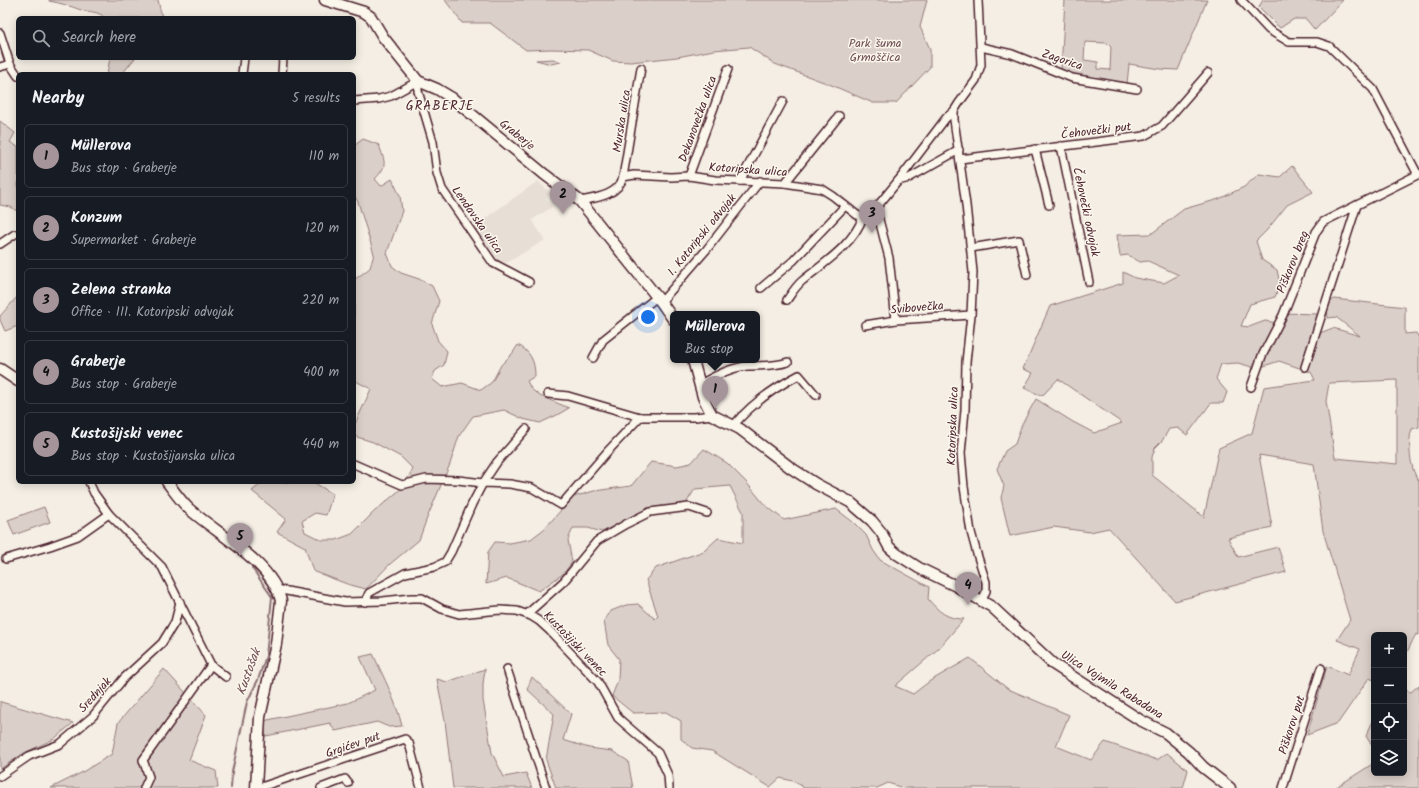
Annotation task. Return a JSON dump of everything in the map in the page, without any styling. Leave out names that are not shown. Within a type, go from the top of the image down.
[{"type":"street","points":[[325,0],[364,12],[371,17],[418,81],[391,96],[379,99],[356,101]]},
{"type":"street","points":[[787,300],[801,282],[825,264],[848,240],[860,226],[863,217],[876,208],[946,118],[954,111],[976,80],[981,65],[978,0]]},
{"type":"street","points":[[1241,0],[1269,30],[1289,42],[1317,42],[1329,46],[1373,89],[1418,175]]},
{"type":"street","points":[[0,33],[10,64],[16,73]]},
{"type":"street","name":"Zagorica","points":[[981,47],[1012,54],[1072,78],[1137,89]]},
{"type":"street","points":[[242,72],[244,60]]},
{"type":"street","points":[[282,72],[283,60]]},
{"type":"street","points":[[0,68],[10,64]]},
{"type":"street","name":"Murska ulica","points":[[623,177],[642,68]]},
{"type":"street","name":"Dekanovečka ulica","points":[[689,176],[728,69]]},
{"type":"street","name":"Čehovečki put","points":[[960,159],[1144,136],[1162,126],[1208,73]]},
{"type":"street","name":"Graberje","points":[[418,81],[437,89],[452,98],[544,174],[580,201],[670,315]]},
{"type":"street","name":"Lendavska ulica","points":[[418,81],[418,91],[433,142],[437,173],[442,189],[493,263],[529,282]]},
{"type":"street","points":[[740,181],[784,101]]},
{"type":"street","name":"Kotoripska ulica","points":[[954,111],[973,272],[972,315],[966,362],[965,410],[961,453],[964,487],[971,532],[986,582],[986,591],[982,601]]},
{"type":"street","points":[[785,183],[839,116]]},
{"type":"street","name":"Čehovečki odvojak","points":[[1061,146],[1089,282]]},
{"type":"street","points":[[1036,149],[1049,205]]},
{"type":"street","points":[[898,181],[909,178],[959,150]]},
{"type":"street","name":"Kotoripska ulica","points":[[623,177],[634,175],[689,176],[715,180],[785,183],[822,189],[863,217]]},
{"type":"street","name":"Piškorov breg","points":[[1251,387],[1262,356],[1283,315],[1316,232],[1323,222],[1418,175]]},
{"type":"street","points":[[580,201],[602,196],[615,190],[622,182],[623,177]]},
{"type":"street","name":"I. Kotoripski odvojak","points":[[593,358],[602,340],[659,300],[707,249],[760,181]]},
{"type":"street","points":[[1305,367],[1357,205]]},
{"type":"street","points":[[761,288],[793,261],[845,206]]},
{"type":"street","points":[[876,208],[889,258],[896,320]]},
{"type":"street","points":[[0,244],[15,234]]},
{"type":"street","points":[[971,248],[1019,240],[1027,276]]},
{"type":"street","name":"Svibovečka","points":[[865,325],[896,320],[972,315]]},
{"type":"street","points":[[699,385],[713,377],[734,369],[748,366],[775,366],[788,362]]},
{"type":"street","points":[[694,363],[703,397],[712,415]]},
{"type":"street","points":[[0,369],[16,380]]},
{"type":"street","points":[[733,426],[748,409],[766,395],[799,375],[816,395]]},
{"type":"street","points":[[548,394],[568,396],[640,418],[695,417],[712,415],[733,426],[754,440],[790,468],[857,508],[872,521],[881,532],[889,547],[900,557],[982,601]]},
{"type":"street","points":[[356,465],[402,485],[426,479],[510,484],[532,488],[561,505],[607,452],[640,418]]},
{"type":"street","points":[[365,602],[369,593],[405,573],[434,567],[445,562],[483,483],[497,462],[526,429]]},
{"type":"street","points":[[89,484],[109,514],[162,567],[211,665],[226,677]]},
{"type":"street","points":[[169,484],[177,496],[189,508],[250,557],[271,578],[281,602],[276,644],[260,717],[257,788]]},
{"type":"street","name":"Kustošijski venec","points":[[527,614],[564,581],[597,541],[626,524],[650,512],[689,507],[707,512]]},
{"type":"street","points":[[6,558],[50,546],[78,536],[109,514]]},
{"type":"street","name":"Kustošijski venec","points":[[276,589],[335,601],[365,602],[422,598],[442,609],[459,614],[500,610],[517,611],[539,620],[598,682],[618,718],[658,754],[668,775],[669,788]]},
{"type":"street","name":"Ulica Vojmila Rabadana","points":[[982,601],[1000,615],[1053,664],[1140,720],[1166,734],[1189,752],[1203,767],[1230,788]]},
{"type":"street","name":"Srednjak","points":[[0,776],[29,756],[60,744],[93,716],[124,678],[162,643],[175,622],[180,602]]},
{"type":"street","points":[[144,788],[149,778],[143,760],[211,665]]},
{"type":"street","name":"Piškorov put","points":[[1283,788],[1321,668]]},
{"type":"street","points":[[507,669],[546,788]]},
{"type":"street","name":"Grgićev put","points":[[257,788],[405,739],[409,743],[421,788]]},
{"type":"street","points":[[321,788],[345,779],[348,783]]},
{"type":"shaded area","points":[[538,181],[551,194],[546,198],[552,207],[532,220],[545,240],[506,263],[496,259],[473,227]]},
{"type":"green space","points":[[158,0],[162,16],[103,16],[97,13],[49,1]]},
{"type":"green space","name":"Park šuma Grmoščica","points":[[445,0],[927,0],[920,27],[930,49],[930,67],[896,103],[873,103],[829,84],[775,64],[749,47],[714,50],[677,57],[631,62],[613,61],[588,50],[526,50],[490,23],[462,23]]},
{"type":"green space","points":[[1065,0],[1207,0],[1178,70],[1129,64],[1127,84],[1070,74],[1061,70]],"holes":[[[1085,42],[1107,43],[1111,47],[1110,70],[1098,69],[1098,62],[1084,60]]]},
{"type":"green space","points":[[1263,0],[1343,0],[1315,30],[1306,19],[1294,19],[1280,28],[1259,7]]},
{"type":"green space","points":[[553,59],[561,62],[551,64],[536,60]]},
{"type":"green space","points":[[110,60],[133,60],[124,72],[107,72]]},
{"type":"green space","points":[[0,121],[15,133],[10,142],[16,146],[16,211],[11,207],[0,205]]},
{"type":"green space","points":[[363,139],[379,145],[384,160],[384,167],[375,179],[381,186],[392,179],[400,196],[402,211],[387,253],[392,266],[401,273],[419,279],[432,286],[439,301],[432,324],[438,341],[447,351],[444,365],[435,371],[432,379],[442,387],[462,383],[481,390],[492,382],[501,365],[512,354],[518,345],[529,354],[533,362],[535,376],[527,381],[531,389],[540,396],[569,408],[540,423],[523,419],[504,410],[473,416],[459,436],[450,464],[419,540],[390,564],[366,589],[347,584],[313,571],[305,547],[277,532],[286,519],[252,491],[261,484],[316,484],[333,494],[326,515],[315,513],[302,521],[305,532],[321,540],[336,540],[352,534],[375,511],[402,488],[413,469],[401,457],[373,442],[356,437],[356,422],[371,389],[356,381],[356,278],[370,268],[374,254],[356,198],[356,144]]},
{"type":"green space","points":[[1292,166],[1313,192],[1287,205],[1256,241],[1262,260],[1277,270],[1280,284],[1275,297],[1250,304],[1241,326],[1249,327],[1265,321],[1278,323],[1281,313],[1318,314],[1320,333],[1333,328],[1360,336],[1336,317],[1328,318],[1327,306],[1334,299],[1405,307],[1405,334],[1416,333],[1419,338],[1419,427],[1412,429],[1410,434],[1410,456],[1413,470],[1419,481],[1419,635],[1416,634],[1407,652],[1407,632],[1371,632],[1371,679],[1369,678],[1338,723],[1307,735],[1327,666],[1348,675],[1360,649],[1337,640],[1350,620],[1323,531],[1314,464],[1259,455],[1272,527],[1228,538],[1238,557],[1278,547],[1286,572],[1175,601],[1109,528],[1090,532],[1054,527],[1010,536],[1001,498],[1004,486],[997,469],[1005,451],[1015,444],[1022,424],[1036,399],[1094,433],[1122,423],[1058,379],[1044,394],[1040,395],[1024,388],[1033,373],[1023,369],[1050,306],[1123,283],[1123,272],[1135,278],[1164,283],[1179,275],[1148,261],[1140,262],[1128,255],[1120,256],[1117,235],[1151,234],[1184,209],[1219,199],[1244,187],[1259,174],[1280,177]],"holes":[[[1279,361],[1311,372],[1315,380],[1264,387],[1252,433],[1219,448],[1204,517],[1152,475],[1152,457],[1155,448],[1162,441],[1169,429],[1178,428],[1187,435],[1211,403],[1223,403],[1227,392],[1216,379],[1221,364],[1238,363],[1252,367],[1264,366]],[[1397,380],[1397,464],[1335,458],[1326,401],[1329,383]]]},
{"type":"green space","points":[[16,298],[16,327],[5,331],[0,320],[0,316]]},
{"type":"green space","points":[[704,449],[727,463],[746,482],[764,504],[784,520],[836,509],[853,522],[866,535],[873,550],[880,560],[929,587],[928,599],[944,614],[953,618],[964,619],[939,648],[895,686],[913,694],[930,681],[970,658],[1008,689],[1069,715],[1056,746],[1091,760],[1105,742],[1157,760],[1167,753],[1188,770],[1183,788],[903,788],[888,783],[877,788],[803,788],[793,781],[780,778],[770,787],[712,751],[692,748],[681,739],[681,721],[666,712],[633,713],[612,696],[618,680],[619,659],[608,645],[604,621],[611,611],[626,605],[638,604],[655,619],[658,616],[646,580],[656,568],[704,551],[718,538],[743,543],[743,512],[730,486],[695,489],[685,505],[649,508],[602,532],[588,528],[573,528],[568,540],[572,562],[564,573],[539,591],[507,578],[486,584],[488,552],[495,542],[510,543],[531,539],[544,529],[573,497],[594,491],[631,486],[651,462],[677,466],[691,463]]},
{"type":"green space","points":[[44,507],[50,522],[14,535],[8,520]]},
{"type":"green space","points":[[373,654],[393,699],[402,726],[389,727],[377,722],[335,731],[330,723],[266,736],[263,721],[348,703],[375,690],[360,657]]},
{"type":"green space","points":[[164,669],[206,715],[189,760],[216,771],[218,788],[51,788],[81,773],[112,754],[118,723]]},
{"type":"green space","points":[[485,669],[483,700],[492,753],[504,777],[526,773],[532,788],[453,788],[445,721],[437,679],[447,682]]},
{"type":"green space","points":[[532,677],[571,714],[563,740],[589,748],[612,751],[628,761],[633,788],[556,788],[546,760],[554,714],[527,689]]},
{"type":"green space","points":[[1419,685],[1419,788],[1335,788],[1371,765],[1371,776],[1407,776],[1407,691],[1411,692]]},
{"type":"green space","points":[[0,701],[73,723],[54,739],[24,753],[0,769]]},
{"type":"green space","points":[[1371,725],[1371,744],[1366,736]]},
{"type":"waterway","name":"Kustošak","points":[[231,788],[232,772],[247,702],[258,680],[266,656],[272,597],[252,568]]},
{"type":"place","name":"Konzum","points":[[563,214]]},
{"type":"place","name":"Zelena stranka","points":[[872,233]]},
{"type":"place","name":"Müllerova","points":[[715,409]]},
{"type":"place","name":"Kustošijski venec","points":[[240,556]]},
{"type":"place","name":"Graberje","points":[[968,605]]},
{"type":"district","name":"GRABERJE","points":[[440,106]]}]
